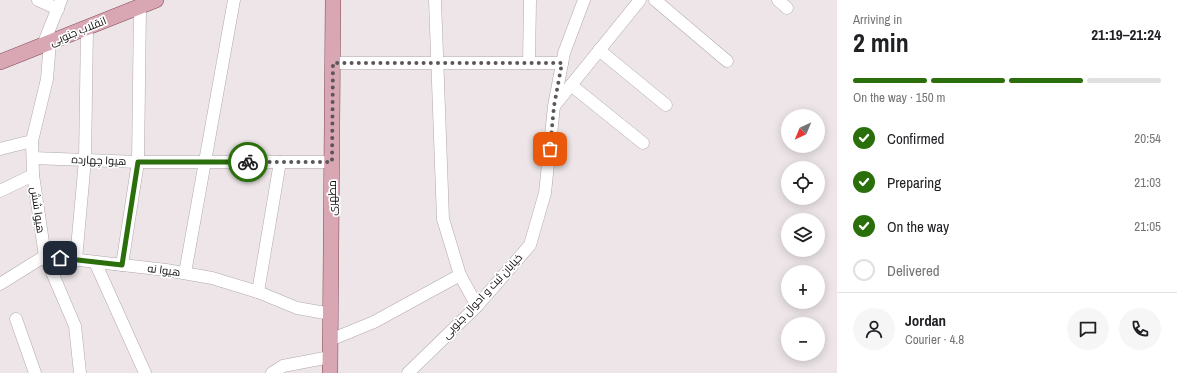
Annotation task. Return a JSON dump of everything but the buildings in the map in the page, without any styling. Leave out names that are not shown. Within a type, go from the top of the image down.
[{"type":"main road","name":"انقلاب جنوبی","points":[[0,62],[156,0]]},
{"type":"main road","name":"مطهری","points":[[330,373],[333,0]]},
{"type":"street","points":[[38,0],[60,4]]},
{"type":"street","points":[[185,273],[234,0]]},
{"type":"street","points":[[435,0],[436,63],[443,220],[460,275],[477,306]]},
{"type":"street","points":[[529,63],[530,0]]},
{"type":"street","name":"خیابان ثبت و احوال جنوبی","points":[[408,373],[477,306],[530,245],[545,193],[554,106],[564,53],[584,0]]},
{"type":"street","points":[[554,106],[640,0]]},
{"type":"street","points":[[655,0],[727,61]]},
{"type":"street","name":"هیوا شش","points":[[60,4],[47,44],[47,79],[32,141],[33,175],[45,256],[76,326],[80,373]]},
{"type":"street","points":[[122,265],[138,162],[140,7]]},
{"type":"street","points":[[76,260],[85,160],[87,28]]},
{"type":"street","points":[[599,50],[666,105]]},
{"type":"street","points":[[333,63],[562,63]]},
{"type":"street","points":[[571,85],[643,143]]},
{"type":"street","points":[[0,149],[32,141]]},
{"type":"street","name":"هیوا چهارده","points":[[33,158],[138,162],[332,162]]},
{"type":"street","points":[[258,292],[280,162]]},
{"type":"street","points":[[0,191],[33,175]]},
{"type":"street","points":[[0,284],[45,256]]},
{"type":"street","name":"هیوا نه","points":[[45,256],[185,273],[212,278],[258,292],[297,308],[331,314]]},
{"type":"street","points":[[95,262],[145,373]]},
{"type":"street","points":[[330,340],[374,322],[460,275]]},
{"type":"street","points":[[16,319],[35,373]]},
{"type":"street","points":[[272,373],[330,357]]},
{"type":"way so far","points":[[248,162],[332,162],[333,63],[562,63],[554,106],[550,149]]},
{"type":"route","points":[[60,258],[122,265],[138,162],[248,162]]}]
